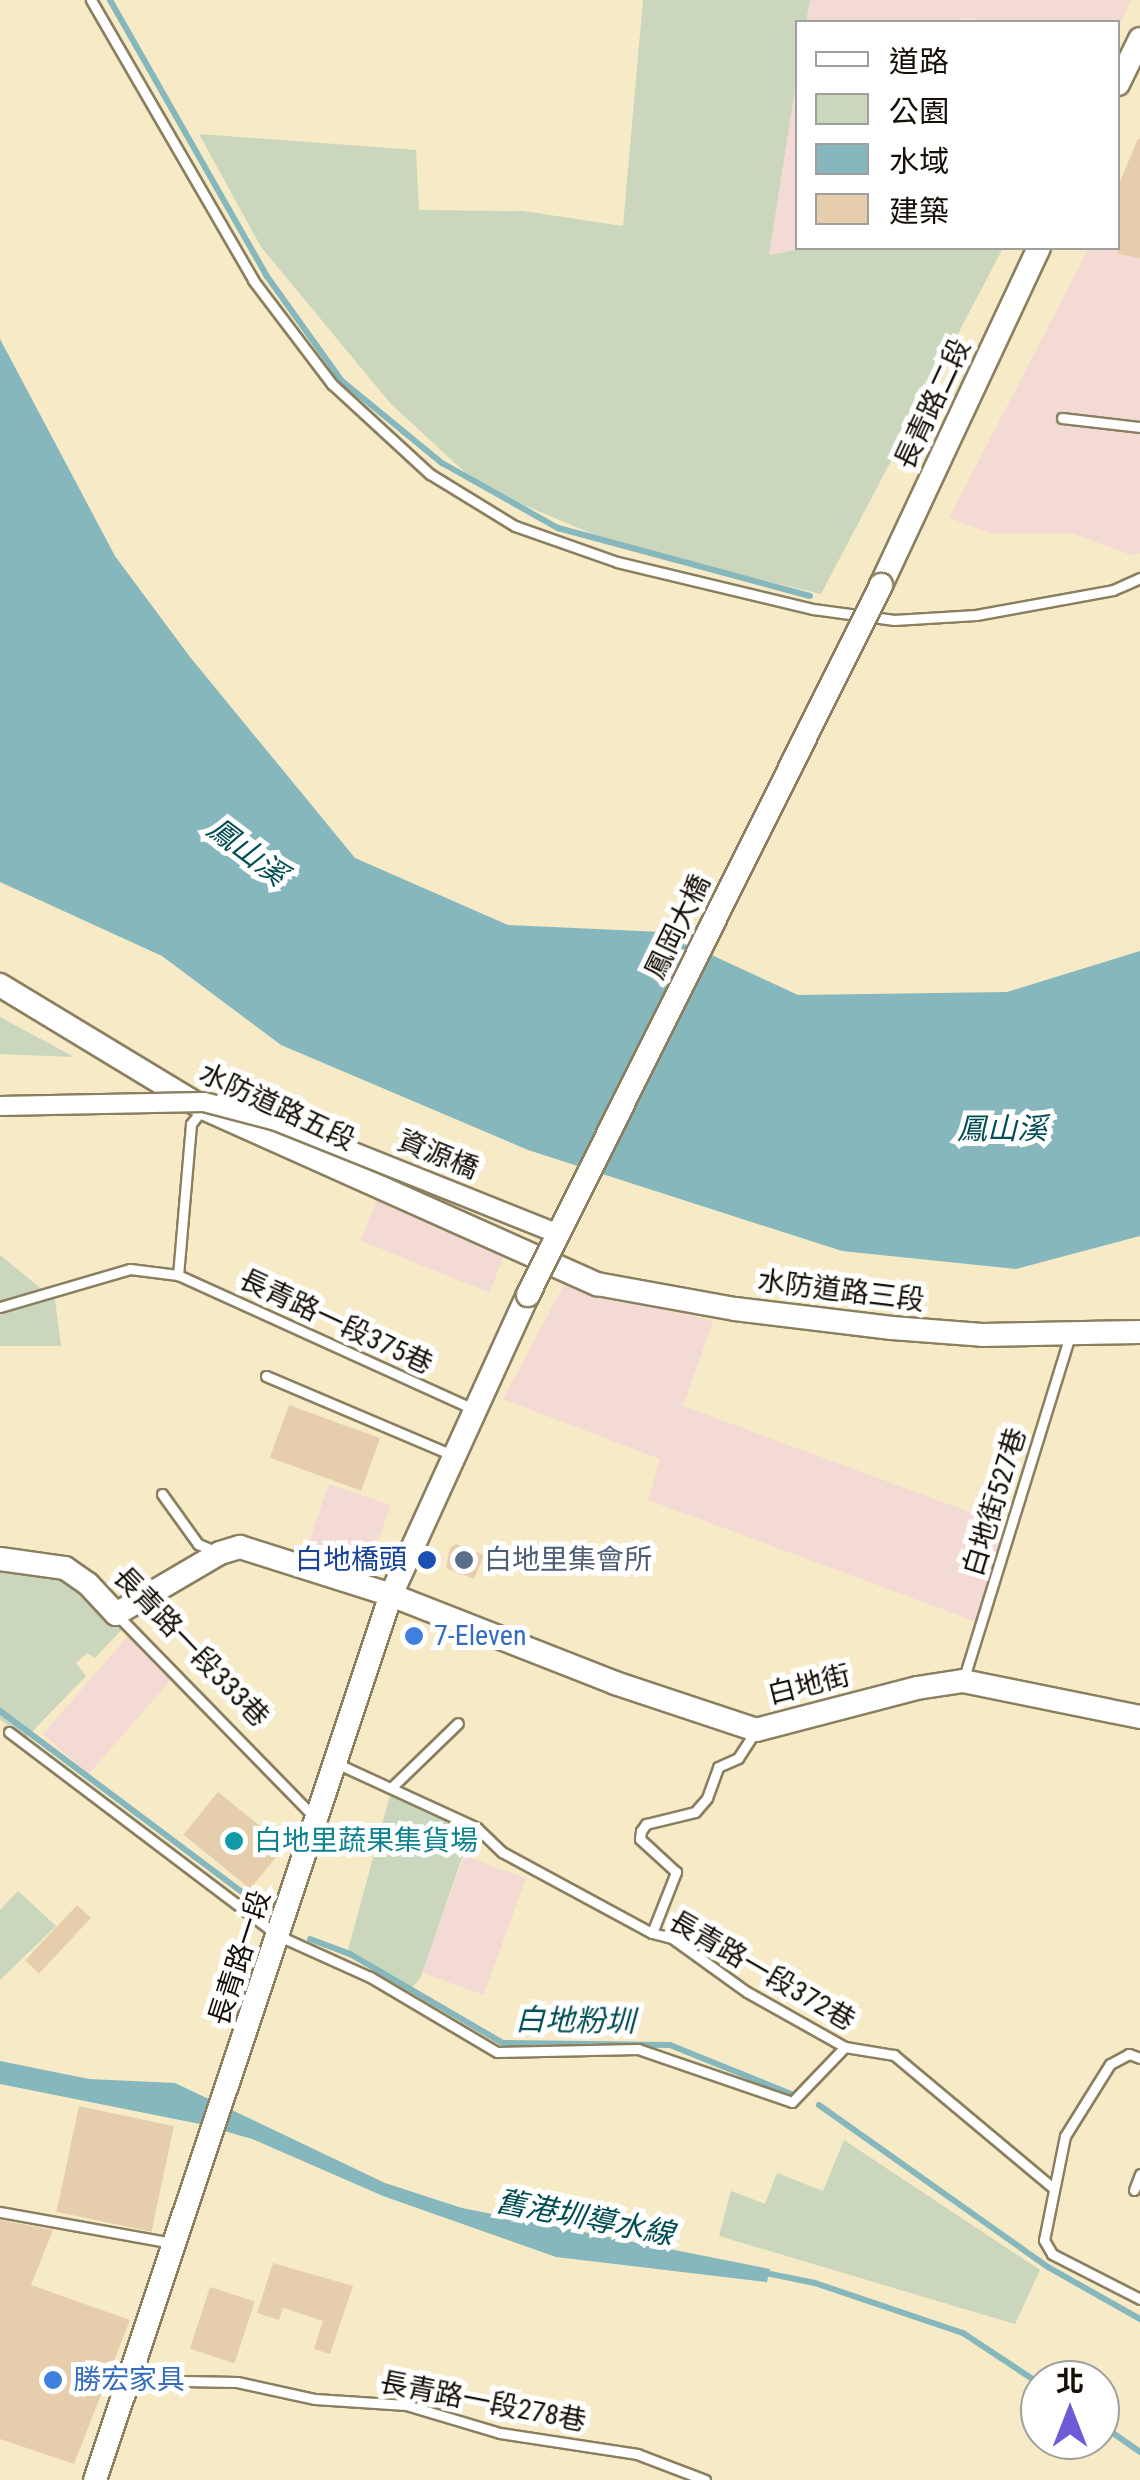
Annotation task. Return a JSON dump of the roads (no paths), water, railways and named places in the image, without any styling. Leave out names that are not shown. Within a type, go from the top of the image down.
[{"type":"street","points":[[1120,80],[1140,39]]},
{"type":"street","name":"長青路二段","points":[[882,586],[1038,250]]},
{"type":"street","name":"鳳岡大橋","points":[[528,1295],[882,586]]},
{"type":"street","name":"水防道路五段","points":[[0,984],[203,1108],[542,1260]]},
{"type":"street","name":"資源橋","points":[[0,1106],[204,1102],[276,1121],[559,1234]]},
{"type":"street","name":"水防道路三段","points":[[542,1260],[597,1284],[736,1309],[892,1328],[1070,1336],[1140,1332]]},
{"type":"street","name":"長青路一段","points":[[95,2480],[391,1595],[528,1295]]},
{"type":"street","name":"白地街","points":[[220,1553],[240,1547],[391,1595],[615,1683],[756,1730],[916,1688],[963,1681],[1140,1716]]},
{"type":"street","points":[[116,1614],[220,1553]]},
{"type":"street","name":"長青路一段333巷","points":[[0,1559],[65,1568],[88,1584],[116,1614]]},
{"type":"lane","points":[[91,0],[253,280],[332,384],[430,474],[515,526],[635,566],[812,610],[894,620],[976,616],[1114,590],[1140,578]]},
{"type":"lane","points":[[1062,418],[1140,427]]},
{"type":"lane","points":[[178,1275],[191,1124],[203,1108]]},
{"type":"lane","name":"長青路一段375巷","points":[[0,1307],[130,1268],[178,1275],[475,1410]]},
{"type":"lane","name":"白地街527巷","points":[[963,1681],[1070,1336]]},
{"type":"lane","points":[[266,1376],[454,1456]]},
{"type":"lane","points":[[162,1494],[198,1544],[220,1553]]},
{"type":"lane","name":"長青路一段333巷","points":[[116,1614],[317,1819]]},
{"type":"lane","points":[[391,1788],[458,1722]]},
{"type":"lane","points":[[652,1933],[676,1872],[640,1839],[641,1832],[646,1824],[694,1812],[707,1798],[718,1768],[738,1758],[756,1730]]},
{"type":"lane","points":[[9,1732],[278,1936],[370,1978],[498,2052],[638,2050],[792,2102],[844,2047]]},
{"type":"lane","name":"長青路一段372巷","points":[[335,1763],[477,1828],[502,1852],[652,1933],[672,1938],[747,1992],[844,2047],[894,2056],[1053,2188]]},
{"type":"lane","points":[[1140,2058],[1130,2054],[1110,2064],[1066,2136],[1044,2240],[1052,2254],[1140,2299]]},
{"type":"lane","points":[[1134,2190],[1140,2174]]},
{"type":"lane","points":[[0,2212],[172,2243]]},
{"type":"lane","name":"長青路一段278巷","points":[[130,2380],[237,2382],[315,2398],[406,2405],[500,2433],[637,2454],[705,2480]]},
{"type":"water","name":"鳳山溪","points":[[0,339],[115,556],[190,657],[355,858],[508,925],[662,932],[798,995],[1007,992],[1140,951],[1140,1236],[1016,1269],[842,1251],[528,1150],[281,1045],[162,956],[0,882]]},
{"type":"water","points":[[0,2061],[89,2079],[175,2083],[385,2183],[462,2208],[770,2269],[767,2282],[556,2257],[383,2196],[252,2139],[200,2124],[0,2084]]},
{"type":"waterway","points":[[110,0],[266,275],[342,381],[442,463],[558,528],[810,596]]},
{"type":"waterway","name":"白地粉圳","points":[[0,1711],[241,1891]]},
{"type":"waterway","name":"白地粉圳","points":[[310,1939],[350,1954],[503,2043],[670,2045],[796,2096]]},
{"type":"waterway","name":"白地粉圳","points":[[819,2105],[1048,2267],[1140,2319]]},
{"type":"waterway","name":"舊港圳導水線","points":[[761,2272],[815,2283],[963,2333],[1020,2371]]},
{"type":"waterway","name":"舊港圳導水線","points":[[1120,2438],[1140,2452]]},
{"type":"place","name":"白地橋頭","points":[[427,1560]]},
{"type":"place","name":"白地里集會所","points":[[464,1560]]},
{"type":"place","name":"7-Eleven","points":[[414,1636]]},
{"type":"place","name":"白地里蔬果集貨場","points":[[234,1841]]},
{"type":"place","name":"勝宏家具","points":[[53,2380]]}]
